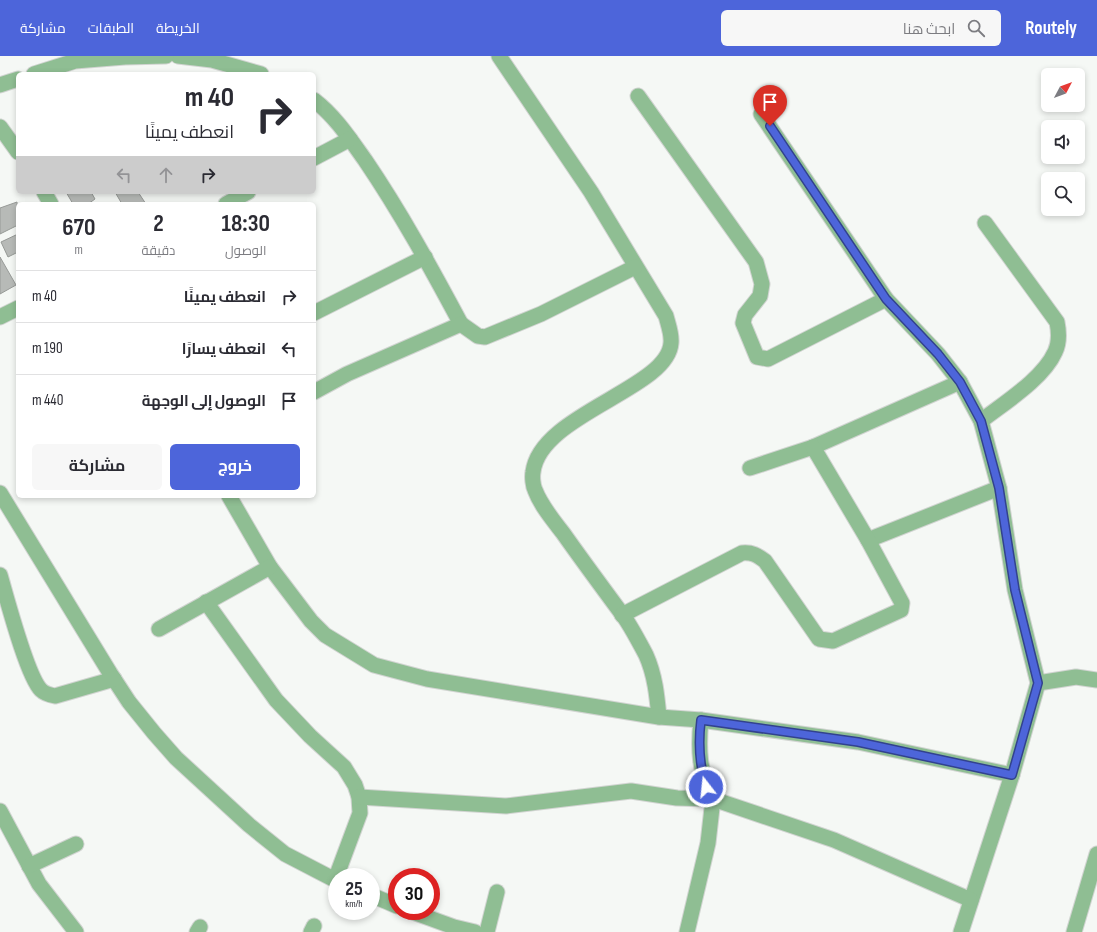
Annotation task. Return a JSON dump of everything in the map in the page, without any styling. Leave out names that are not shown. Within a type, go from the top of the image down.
[{"type":"street","points":[[39,72],[74,58],[166,56]]},
{"type":"street","points":[[178,56],[212,60],[255,72]]},
{"type":"street","points":[[499,56],[591,192],[666,316],[671,343],[667,355],[660,367],[623,392],[590,410],[544,445],[537,457],[533,473],[534,490],[546,510],[622,615],[646,656],[653,673],[660,717]]},
{"type":"street","points":[[0,85],[16,80]]},
{"type":"street","points":[[638,96],[756,262],[762,284],[760,296],[746,315],[743,323],[757,357],[768,359],[886,299]]},
{"type":"street","points":[[316,102],[327,110],[350,139],[386,190],[425,257],[461,324],[478,336],[485,337],[541,314],[635,267]]},
{"type":"street","points":[[761,114],[886,299],[938,354],[960,382],[981,421],[999,488],[1015,590],[1038,683],[1012,775],[961,932]]},
{"type":"street","points":[[0,127],[16,149]]},
{"type":"street","points":[[316,157],[350,139]]},
{"type":"street","points":[[230,202],[244,194]]},
{"type":"street","points":[[981,421],[1031,381],[1045,367],[1055,352],[1059,336],[1057,322],[984,223]]},
{"type":"street","points":[[316,312],[425,257]]},
{"type":"street","points":[[0,317],[16,309]]},
{"type":"street","points":[[316,391],[347,374],[461,324]]},
{"type":"street","points":[[750,468],[813,447],[960,382]]},
{"type":"street","points":[[622,615],[742,553],[748,552],[756,554],[766,561],[819,639],[833,641],[897,613],[902,607],[902,603],[868,540],[813,447]]},
{"type":"street","points":[[868,540],[999,488]]},
{"type":"street","points":[[0,493],[114,679],[129,702],[154,733],[176,758],[207,788],[285,854],[328,876]]},
{"type":"street","points":[[231,498],[270,567],[311,621],[325,635],[374,665],[427,679],[660,717],[701,720],[858,742],[1012,775]]},
{"type":"street","points":[[159,629],[270,567]]},
{"type":"street","points":[[0,576],[31,672],[41,690],[48,695],[55,696],[114,679]]},
{"type":"street","points":[[206,602],[276,700],[310,736],[347,771],[355,785],[359,797],[359,819],[341,868]]},
{"type":"street","points":[[1038,683],[1076,677],[1097,680]]},
{"type":"street","points":[[687,932],[708,843],[713,800],[701,771],[698,746],[701,720]]},
{"type":"street","points":[[359,797],[506,806],[631,791],[677,798],[713,800],[834,840],[971,900]]},
{"type":"street","points":[[1,816],[28,866],[48,898],[76,932]]},
{"type":"street","points":[[28,866],[76,844]]},
{"type":"street","points":[[1074,932],[1097,854]]},
{"type":"street","points":[[487,932],[498,892]]},
{"type":"street","points":[[431,920],[454,930],[475,932]]},
{"type":"building","points":[[67,194],[92,194],[95,199],[91,202],[72,202]]},
{"type":"building","points":[[116,194],[139,194],[145,202],[121,202]]},
{"type":"building","points":[[16,202],[16,226],[0,234],[0,208]]},
{"type":"building","points":[[16,235],[16,253],[8,257],[1,242]]},
{"type":"building","points":[[0,257],[16,285],[0,294]]},
{"type":"route","points":[[706,787],[701,771],[698,746],[701,720],[858,742],[1012,775],[1038,683],[1015,590],[999,488],[981,421],[960,382],[938,354],[886,299],[770,126]]}]
